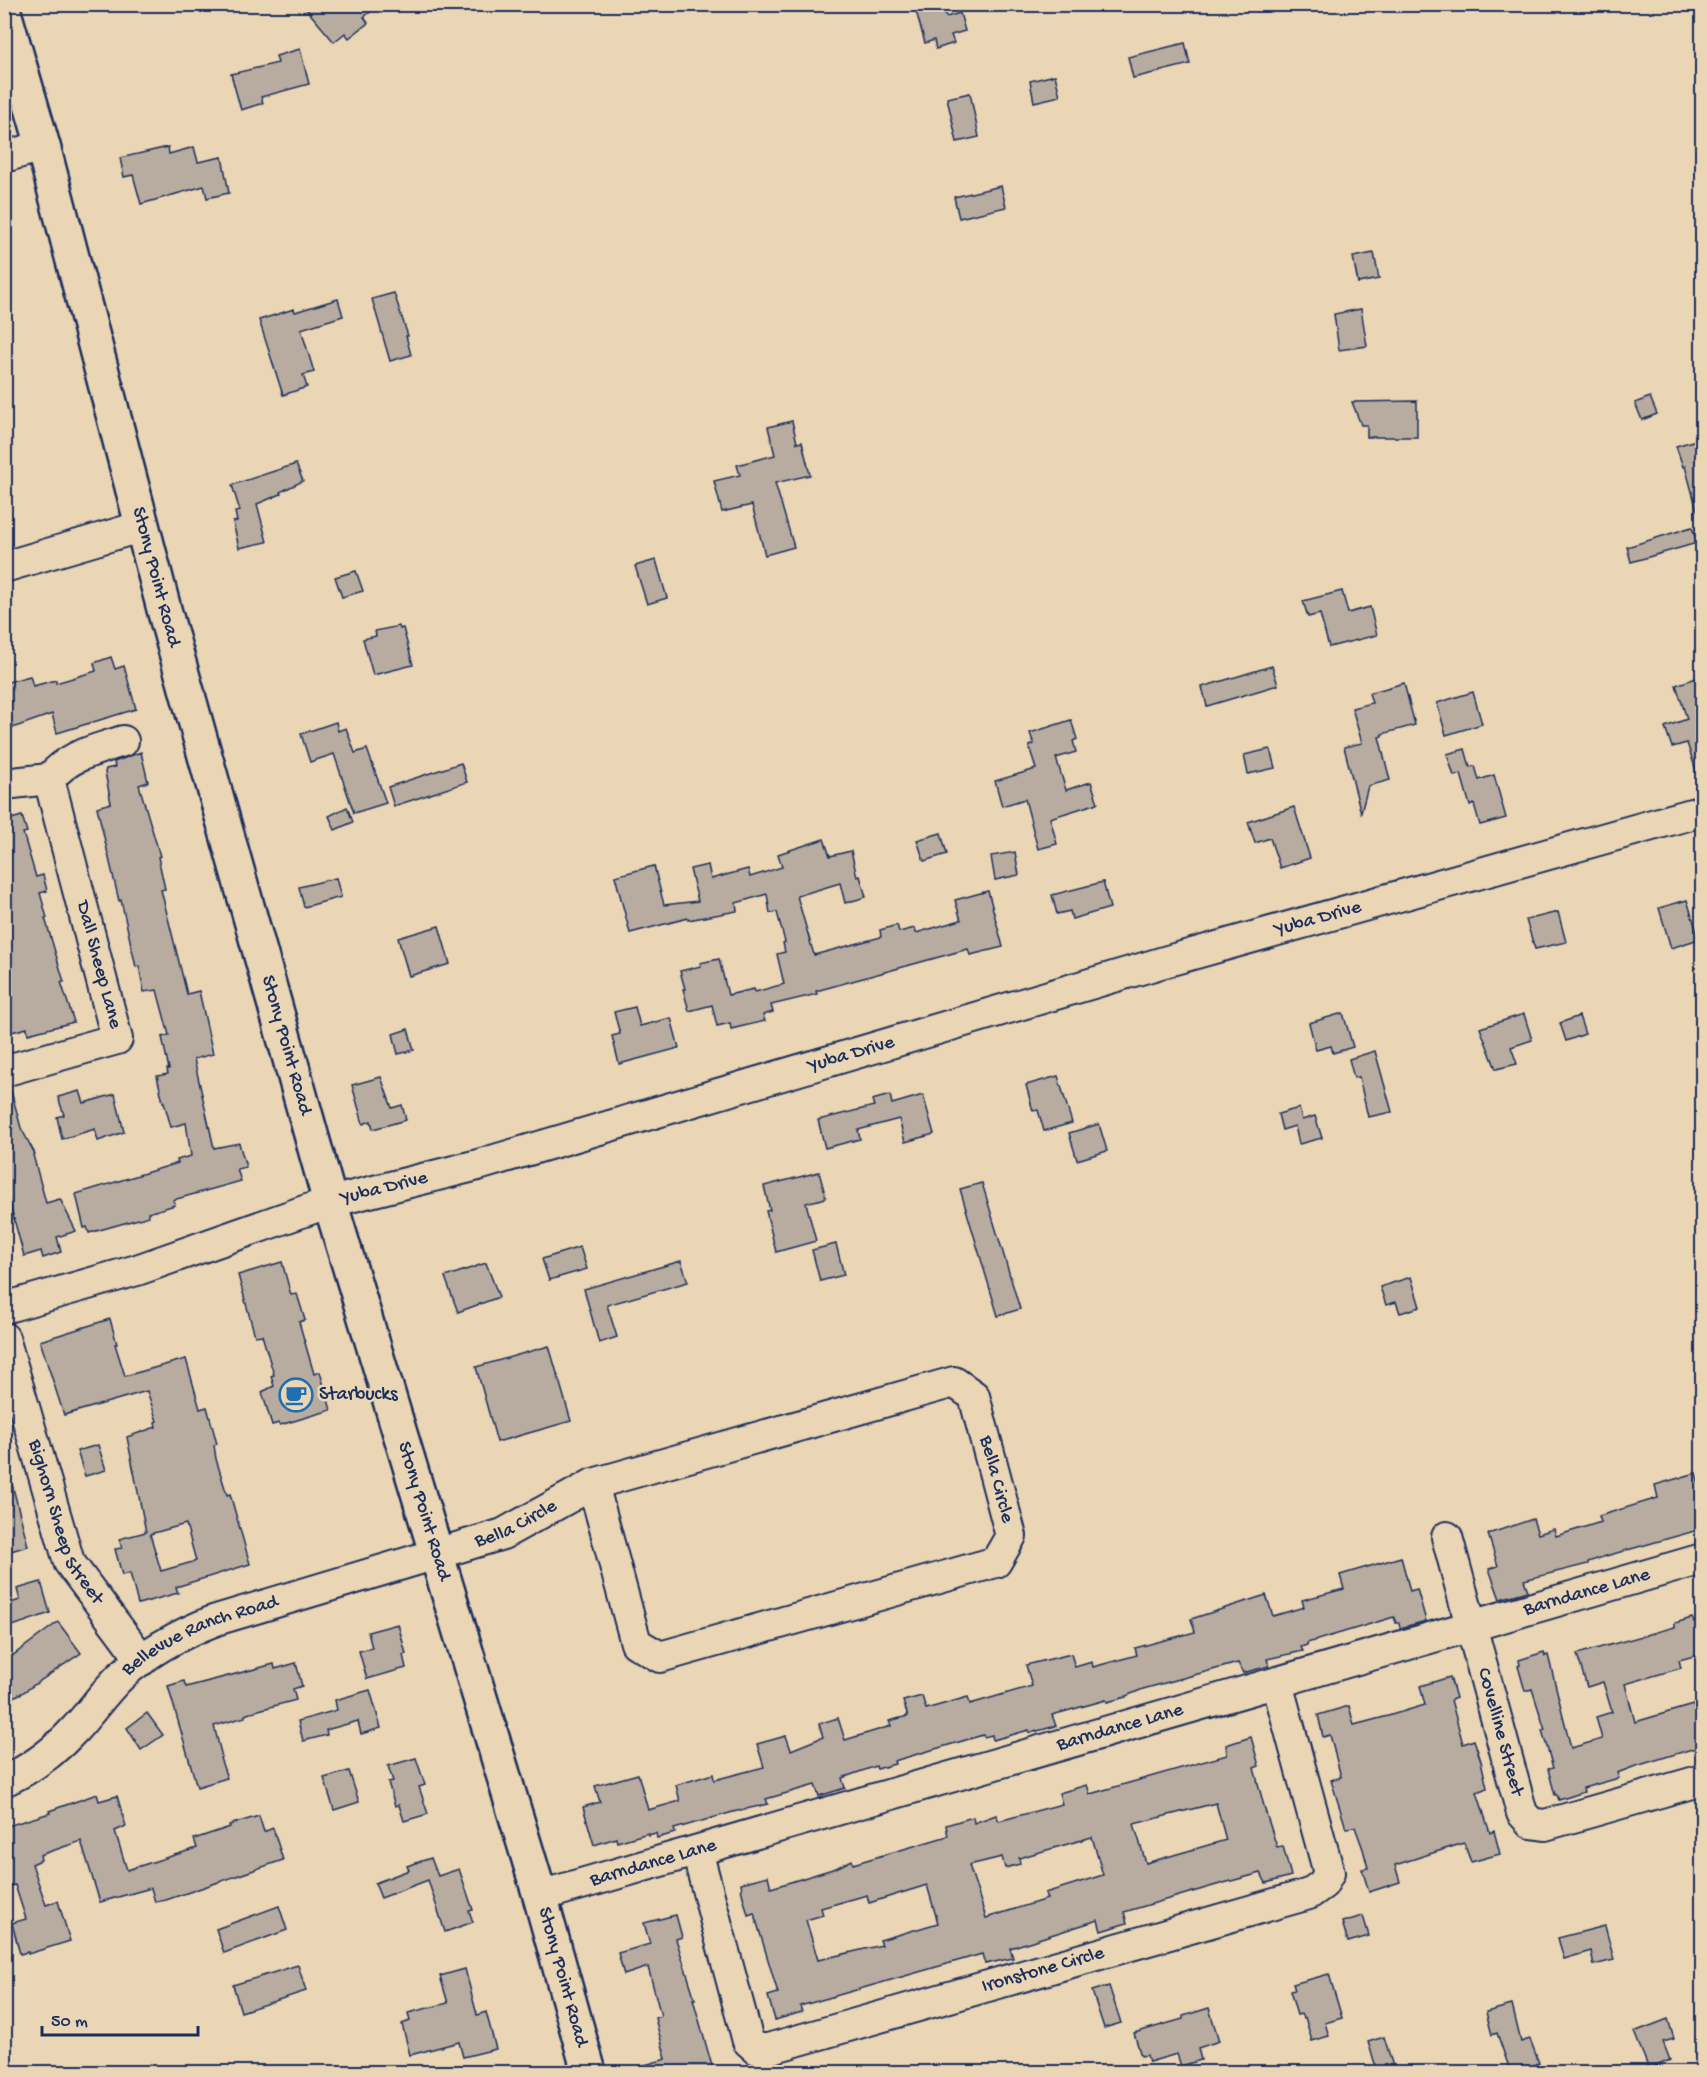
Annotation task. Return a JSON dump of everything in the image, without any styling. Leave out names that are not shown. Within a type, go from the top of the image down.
[{"type":"main road","name":"Stony Point Road","points":[[4,12],[43,146],[165,614],[330,1203],[540,1896],[589,2073]]},
{"type":"street","points":[[4,157],[43,146]]},
{"type":"street","points":[[4,567],[143,526]]},
{"type":"street","points":[[4,784],[49,779],[61,765],[74,758],[123,741]]},
{"type":"street","name":"Dall Sheep Lane","points":[[4,1071],[117,1039],[49,779]]},
{"type":"street","name":"Yuba Drive","points":[[4,1308],[147,1267],[330,1203],[478,1165],[1164,962],[1702,811]]},
{"type":"street","name":"Bighorn Sheep Street","points":[[4,1338],[69,1562],[142,1660]]},
{"type":"street","name":"Bella Circle","points":[[435,1554],[503,1534],[593,1484],[954,1382],[974,1396],[1011,1536],[996,1562],[660,1657],[636,1643],[593,1484]]},
{"type":"street","name":"Covelline Street","points":[[1447,1537],[1522,1813],[1531,1823],[1545,1825],[1702,1780]]},
{"type":"street","name":"Bellevue Ranch Road","points":[[4,1781],[19,1774],[48,1754],[74,1730],[121,1677],[168,1642],[191,1629],[435,1554]]},
{"type":"street","name":"Barndance Lane","points":[[540,1896],[1702,1559]]},
{"type":"street","name":"Ironstone Circle","points":[[697,1851],[748,2041],[757,2049],[768,2049],[1310,1894],[1323,1884],[1329,1873],[1277,1683]]},
{"type":"building","points":[[302,4],[380,4],[364,17],[368,23],[349,38],[345,33],[334,42]]},
{"type":"building","points":[[914,4],[942,4],[946,17],[960,13],[965,31],[951,35],[954,43],[936,49],[934,40],[925,43]]},
{"type":"building","points":[[1185,43],[1190,64],[1133,78],[1128,57]]},
{"type":"building","points":[[300,49],[309,84],[261,97],[263,103],[241,110],[231,74],[278,63],[276,56]]},
{"type":"building","points":[[1055,75],[1060,96],[1034,102],[1030,81]]},
{"type":"building","points":[[970,93],[979,137],[957,142],[947,98]]},
{"type":"building","points":[[168,147],[169,154],[194,147],[198,162],[222,157],[229,193],[207,198],[204,186],[141,204],[133,175],[124,177],[120,158]]},
{"type":"building","points":[[1001,186],[1006,207],[959,218],[954,197]]},
{"type":"building","points":[[1374,253],[1379,279],[1358,283],[1353,257]]},
{"type":"building","points":[[394,293],[408,336],[406,336],[411,355],[390,361],[372,299]]},
{"type":"building","points":[[338,299],[343,316],[301,329],[314,372],[303,375],[307,387],[283,395],[259,320]]},
{"type":"building","points":[[1361,309],[1367,346],[1339,350],[1334,314]]},
{"type":"building","points":[[1650,397],[1657,414],[1642,420],[1635,403]]},
{"type":"building","points":[[1417,401],[1417,437],[1367,437],[1367,425],[1361,425],[1352,402]]},
{"type":"building","points":[[792,421],[797,443],[802,442],[810,475],[775,483],[794,547],[765,555],[752,505],[722,512],[714,481],[740,475],[737,465],[775,455],[768,427]]},
{"type":"building","points":[[1696,440],[1702,462],[1702,510],[1697,510],[1685,466],[1683,467],[1676,446]]},
{"type":"building","points":[[296,464],[303,481],[257,504],[267,542],[239,548],[233,522],[237,521],[235,512],[240,511],[232,485]]},
{"type":"building","points":[[1692,527],[1697,543],[1631,562],[1627,547]]},
{"type":"building","points":[[656,560],[667,598],[647,604],[635,566]]},
{"type":"building","points":[[356,571],[363,591],[342,597],[335,577]]},
{"type":"building","points":[[1342,591],[1348,613],[1370,607],[1377,635],[1329,647],[1320,614],[1308,617],[1303,601]]},
{"type":"building","points":[[399,626],[400,629],[403,628],[413,665],[373,675],[363,639],[376,636],[375,631]]},
{"type":"building","points":[[111,657],[115,669],[124,666],[136,709],[57,733],[52,714],[4,731],[4,683],[30,676],[33,686],[56,680],[56,683],[96,671],[94,663]]},
{"type":"building","points":[[1272,666],[1278,685],[1207,706],[1202,687]]},
{"type":"building","points":[[1702,676],[1702,780],[1699,780],[1687,743],[1672,747],[1665,727],[1687,719],[1676,685]]},
{"type":"building","points":[[1404,683],[1415,725],[1382,734],[1379,737],[1390,780],[1368,786],[1361,813],[1344,747],[1362,743],[1352,708],[1372,703],[1369,693]]},
{"type":"building","points":[[1473,692],[1482,724],[1446,735],[1437,703]]},
{"type":"building","points":[[1071,720],[1077,739],[1073,741],[1076,752],[1056,758],[1066,790],[1091,782],[1098,803],[1050,818],[1057,844],[1038,849],[1025,799],[1002,806],[995,781],[1036,769],[1029,746],[1034,744],[1030,733]]},
{"type":"building","points":[[336,722],[338,731],[346,728],[355,753],[367,749],[386,803],[354,813],[334,754],[310,762],[301,734]]},
{"type":"building","points":[[1270,749],[1275,768],[1248,774],[1244,755]]},
{"type":"building","points":[[1465,749],[1470,767],[1475,766],[1479,780],[1494,775],[1506,818],[1480,825],[1474,804],[1470,806],[1461,774],[1454,776],[1447,754]]},
{"type":"building","points":[[141,752],[148,782],[139,785],[160,856],[158,857],[165,889],[161,890],[187,994],[199,991],[213,1054],[194,1059],[214,1148],[239,1143],[246,1167],[237,1169],[241,1181],[173,1200],[175,1205],[148,1213],[149,1216],[89,1233],[87,1227],[84,1228],[76,1194],[178,1163],[177,1160],[191,1156],[186,1123],[171,1127],[163,1102],[157,1076],[168,1074],[162,1037],[169,1035],[157,990],[144,992],[139,966],[136,967],[97,807],[111,803],[106,769],[115,767],[114,762]]},
{"type":"building","points":[[461,763],[467,782],[394,806],[388,787]]},
{"type":"building","points":[[347,807],[353,822],[335,830],[329,816]]},
{"type":"building","points":[[1294,807],[1310,858],[1280,868],[1270,838],[1255,843],[1248,822]]},
{"type":"building","points":[[22,816],[27,832],[23,833],[36,877],[43,875],[47,891],[40,893],[47,918],[45,918],[74,1022],[28,1034],[27,1028],[4,1034],[4,821]]},
{"type":"building","points":[[941,833],[947,854],[924,861],[917,840]]},
{"type":"building","points":[[824,839],[830,856],[851,851],[857,877],[860,876],[866,897],[845,903],[840,883],[797,896],[814,955],[881,937],[880,930],[897,925],[899,932],[915,928],[916,933],[961,920],[955,900],[988,891],[1003,947],[970,955],[968,949],[816,991],[817,994],[771,1005],[773,1012],[763,1015],[765,1021],[731,1029],[730,1023],[717,1026],[712,1005],[689,1011],[680,971],[701,966],[700,963],[719,959],[728,995],[754,989],[755,992],[784,984],[777,954],[785,952],[783,943],[785,942],[777,912],[770,913],[767,894],[736,903],[737,911],[688,920],[688,918],[630,933],[615,876],[654,866],[664,905],[698,901],[690,869],[708,865],[711,879],[748,869],[750,877],[782,867],[778,854]]},
{"type":"building","points":[[1015,852],[1019,875],[995,880],[991,856]]},
{"type":"building","points":[[336,878],[341,897],[304,907],[299,887]]},
{"type":"building","points":[[1103,882],[1110,908],[1072,919],[1070,911],[1057,914],[1052,895]]},
{"type":"building","points":[[1687,900],[1699,939],[1671,948],[1659,908]]},
{"type":"building","points":[[1558,912],[1566,942],[1535,949],[1526,920]]},
{"type":"building","points":[[439,926],[450,964],[409,976],[398,938]]},
{"type":"building","points":[[635,1007],[640,1026],[671,1018],[679,1048],[619,1064],[612,1036],[620,1034],[614,1012]]},
{"type":"building","points":[[1343,1013],[1353,1047],[1333,1053],[1331,1046],[1316,1050],[1309,1023]]},
{"type":"building","points":[[1524,1014],[1532,1040],[1511,1047],[1517,1064],[1496,1069],[1480,1028]]},
{"type":"building","points":[[1579,1016],[1585,1034],[1566,1041],[1560,1023]]},
{"type":"building","points":[[408,1029],[414,1050],[398,1054],[393,1034]]},
{"type":"building","points":[[1375,1051],[1392,1112],[1368,1117],[1359,1077],[1354,1078],[1349,1059]]},
{"type":"building","points":[[1058,1076],[1072,1123],[1044,1131],[1038,1110],[1033,1111],[1026,1085]]},
{"type":"building","points":[[381,1077],[392,1108],[402,1105],[406,1120],[373,1129],[371,1121],[363,1124],[352,1085]]},
{"type":"building","points":[[10,1087],[21,1128],[35,1154],[33,1155],[46,1203],[60,1199],[76,1231],[57,1237],[61,1252],[43,1258],[41,1251],[24,1256],[8,1197],[4,1198],[4,1088]]},
{"type":"building","points":[[80,1091],[84,1103],[115,1094],[124,1132],[98,1141],[95,1129],[62,1139],[57,1117],[64,1115],[58,1097]]},
{"type":"building","points":[[890,1095],[892,1104],[923,1095],[934,1134],[905,1142],[899,1119],[858,1130],[860,1139],[825,1148],[818,1120],[874,1106],[872,1100]]},
{"type":"building","points":[[1299,1108],[1302,1120],[1315,1116],[1322,1138],[1299,1144],[1295,1126],[1282,1130],[1278,1114]]},
{"type":"building","points":[[1099,1124],[1107,1151],[1077,1160],[1069,1133]]},
{"type":"building","points":[[819,1172],[826,1198],[806,1203],[816,1241],[776,1252],[766,1211],[770,1210],[764,1186]]},
{"type":"building","points":[[982,1183],[1020,1309],[998,1316],[960,1189]]},
{"type":"building","points":[[836,1244],[844,1275],[820,1281],[812,1250]]},
{"type":"building","points":[[580,1247],[587,1269],[549,1280],[542,1259]]},
{"type":"building","points":[[681,1261],[688,1282],[607,1305],[617,1337],[599,1343],[584,1289]]},
{"type":"building","points":[[282,1262],[291,1295],[297,1294],[305,1320],[299,1322],[314,1374],[320,1372],[331,1410],[280,1425],[279,1423],[272,1425],[262,1392],[274,1386],[271,1376],[274,1375],[262,1335],[255,1336],[238,1275]]},
{"type":"building","points":[[486,1263],[499,1297],[458,1312],[445,1277]]},
{"type":"building","points":[[1411,1277],[1420,1307],[1400,1313],[1396,1302],[1386,1305],[1380,1287]]},
{"type":"building","points":[[110,1319],[125,1376],[186,1359],[200,1409],[207,1407],[217,1444],[214,1445],[216,1459],[227,1495],[230,1494],[250,1564],[176,1587],[178,1593],[138,1604],[130,1573],[122,1575],[115,1549],[122,1548],[119,1539],[146,1532],[127,1437],[156,1427],[155,1422],[157,1421],[147,1391],[64,1415],[40,1341]],"holes":[[[186,1524],[196,1561],[161,1571],[150,1534]]]},
{"type":"building","points":[[549,1346],[571,1421],[497,1442],[476,1367]]},
{"type":"building","points":[[98,1445],[106,1470],[85,1476],[77,1451]]},
{"type":"building","points":[[1696,1473],[1702,1496],[1702,1529],[1606,1556],[1588,1562],[1588,1564],[1524,1580],[1528,1591],[1500,1599],[1489,1569],[1498,1566],[1488,1534],[1533,1519],[1538,1534],[1554,1529],[1556,1536],[1601,1522],[1599,1516],[1658,1498],[1655,1485]]},
{"type":"building","points":[[4,1476],[10,1476],[28,1546],[4,1553]]},
{"type":"building","points":[[1401,1557],[1410,1591],[1417,1589],[1426,1621],[1400,1628],[1399,1622],[1396,1623],[1394,1617],[1307,1643],[1301,1647],[1303,1651],[1267,1659],[1269,1666],[1243,1673],[1238,1663],[1143,1689],[1126,1697],[1107,1702],[1106,1700],[1052,1715],[1056,1726],[1030,1733],[1029,1730],[993,1740],[992,1735],[984,1737],[983,1735],[894,1761],[895,1764],[877,1769],[876,1766],[842,1778],[845,1788],[819,1796],[815,1785],[766,1799],[768,1804],[674,1829],[675,1833],[657,1838],[656,1833],[648,1835],[648,1833],[617,1842],[616,1838],[594,1845],[583,1807],[600,1802],[595,1786],[638,1774],[648,1810],[680,1801],[676,1785],[713,1774],[714,1780],[764,1767],[757,1744],[786,1736],[791,1750],[823,1737],[819,1724],[838,1718],[845,1740],[891,1726],[889,1721],[908,1716],[903,1701],[922,1696],[926,1709],[968,1697],[970,1704],[1032,1686],[1026,1665],[1071,1654],[1075,1667],[1092,1662],[1093,1667],[1137,1655],[1135,1648],[1195,1632],[1191,1619],[1266,1595],[1273,1616],[1304,1607],[1302,1600],[1344,1589],[1340,1575]]},
{"type":"building","points":[[41,1582],[50,1613],[4,1629],[4,1605],[20,1600],[17,1589]]},
{"type":"building","points":[[1692,1618],[1694,1622],[1702,1619],[1702,1654],[1679,1660],[1681,1668],[1625,1684],[1635,1722],[1693,1705],[1696,1713],[1702,1711],[1702,1746],[1617,1773],[1619,1778],[1583,1788],[1584,1792],[1559,1800],[1555,1795],[1548,1769],[1553,1768],[1542,1730],[1545,1730],[1532,1689],[1525,1691],[1518,1666],[1520,1665],[1519,1660],[1544,1652],[1545,1656],[1548,1655],[1571,1748],[1602,1739],[1596,1717],[1612,1712],[1603,1682],[1587,1687],[1577,1654],[1675,1627],[1675,1623]]},
{"type":"building","points":[[58,1622],[81,1653],[13,1697],[4,1684],[4,1662]]},
{"type":"building","points":[[398,1624],[406,1654],[403,1655],[406,1668],[367,1679],[359,1651],[372,1648],[368,1632]]},
{"type":"building","points":[[296,1663],[302,1686],[293,1689],[296,1700],[255,1711],[245,1717],[214,1726],[222,1757],[220,1758],[227,1778],[197,1787],[168,1686],[184,1681],[186,1687],[274,1664],[275,1669]]},
{"type":"building","points":[[1450,1677],[1456,1698],[1451,1700],[1463,1744],[1474,1740],[1481,1761],[1487,1788],[1477,1792],[1490,1833],[1494,1831],[1500,1854],[1471,1862],[1464,1843],[1395,1865],[1400,1882],[1369,1892],[1362,1869],[1368,1868],[1363,1849],[1355,1827],[1346,1828],[1331,1780],[1341,1777],[1330,1735],[1323,1737],[1318,1715],[1349,1706],[1354,1725],[1388,1716],[1425,1705],[1420,1686]]},
{"type":"building","points":[[370,1690],[381,1728],[361,1734],[358,1721],[326,1730],[327,1735],[303,1741],[298,1721],[337,1710],[335,1700]]},
{"type":"building","points":[[147,1713],[163,1735],[141,1750],[127,1728]]},
{"type":"building","points":[[1251,1737],[1259,1766],[1254,1768],[1265,1810],[1277,1847],[1283,1846],[1291,1876],[1266,1883],[1261,1873],[1220,1884],[1124,1912],[1127,1923],[1101,1931],[1098,1920],[1010,1948],[1013,1958],[985,1964],[982,1954],[800,2006],[802,2012],[775,2020],[768,1996],[778,1993],[754,1913],[748,1915],[741,1883],[768,1876],[771,1888],[836,1868],[852,1860],[853,1864],[948,1836],[946,1825],[973,1817],[974,1823],[996,1815],[999,1821],[1062,1804],[1059,1793],[1087,1785],[1090,1794],[1227,1755],[1226,1745]],"holes":[[[1216,1803],[1226,1840],[1146,1863],[1134,1824]],[[1092,1837],[1103,1875],[1045,1893],[1047,1899],[986,1918],[969,1865],[1002,1857],[1005,1868],[1020,1864],[1019,1858]],[[927,1885],[938,1923],[880,1940],[882,1945],[818,1960],[806,1920],[823,1915],[821,1908],[867,1895],[869,1903]]]},
{"type":"building","points":[[416,1758],[425,1785],[419,1787],[428,1814],[404,1821],[399,1805],[395,1806],[388,1782],[393,1781],[388,1766]]},
{"type":"building","points":[[349,1771],[359,1802],[334,1810],[324,1778]]},
{"type":"building","points":[[97,1794],[99,1801],[117,1796],[126,1826],[115,1831],[127,1870],[197,1848],[194,1839],[259,1816],[264,1832],[273,1828],[283,1860],[166,1900],[155,1902],[151,1888],[100,1902],[81,1841],[40,1855],[41,1860],[32,1864],[46,1905],[58,1901],[70,1941],[28,1954],[28,1952],[20,1954],[12,1923],[26,1919],[15,1885],[4,1888],[4,1827],[50,1813],[49,1811]]},
{"type":"building","points":[[431,1858],[438,1876],[459,1869],[473,1910],[469,1911],[473,1922],[445,1932],[428,1880],[381,1898],[375,1883],[409,1870],[407,1866]]},
{"type":"building","points":[[279,1906],[287,1930],[224,1953],[216,1929]]},
{"type":"building","points":[[676,1915],[682,1937],[676,1939],[695,1999],[693,1999],[714,2073],[635,2073],[634,2068],[666,2059],[655,2018],[661,2016],[648,1967],[624,1975],[618,1953],[650,1944],[644,1923]]},
{"type":"building","points":[[1363,1916],[1369,1936],[1348,1942],[1342,1922]]},
{"type":"building","points":[[1605,1926],[1614,1960],[1594,1965],[1591,1951],[1564,1959],[1558,1938]]},
{"type":"building","points":[[298,1965],[306,1991],[241,2012],[233,1985]]},
{"type":"building","points":[[465,1969],[477,2015],[486,2012],[496,2049],[463,2057],[459,2042],[410,2055],[402,2024],[410,2021],[408,2013],[448,2003],[440,1976]]},
{"type":"building","points":[[1329,1974],[1342,2018],[1325,2023],[1329,2036],[1312,2041],[1305,2017],[1303,2018],[1301,2014],[1297,2015],[1290,1991],[1295,1990],[1293,1984]]},
{"type":"building","points":[[1109,1986],[1121,2023],[1104,2028],[1092,1991]]},
{"type":"building","points":[[1512,2005],[1521,2042],[1530,2039],[1539,2063],[1514,2073],[1511,2073],[1497,2033],[1492,2035],[1486,2012]]},
{"type":"building","points":[[1209,2008],[1219,2041],[1198,2048],[1201,2060],[1181,2066],[1177,2054],[1149,2062],[1147,2055],[1141,2056],[1134,2033],[1183,2019],[1183,2016]]},
{"type":"building","points":[[1668,2019],[1674,2039],[1663,2042],[1670,2060],[1649,2069],[1634,2032]]},
{"type":"building","points":[[1384,2037],[1395,2073],[1378,2073],[1368,2042]]},
{"type":"place","name":"Starbucks","points":[[296,1395]]}]
